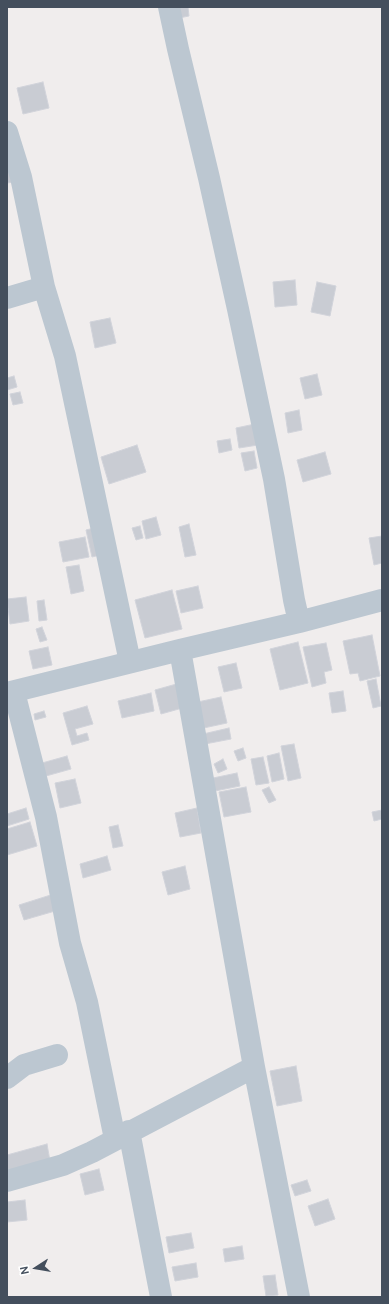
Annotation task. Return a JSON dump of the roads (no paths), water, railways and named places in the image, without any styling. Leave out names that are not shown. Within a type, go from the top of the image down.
[{"type":"street","points":[[169,7],[243,332],[274,479],[299,622]]},
{"type":"street","points":[[7,132],[21,177],[44,287],[65,356],[130,662]]},
{"type":"street","points":[[7,298],[44,287]]},
{"type":"street","points":[[162,1297],[122,1135],[70,943],[46,817],[10,692],[299,622],[382,600]]},
{"type":"street","points":[[180,650],[254,1066],[299,1297]]},
{"type":"street","points":[[7,1078],[24,1066],[57,1055]]},
{"type":"street","points":[[7,1181],[62,1165],[92,1152],[254,1066]]}]
